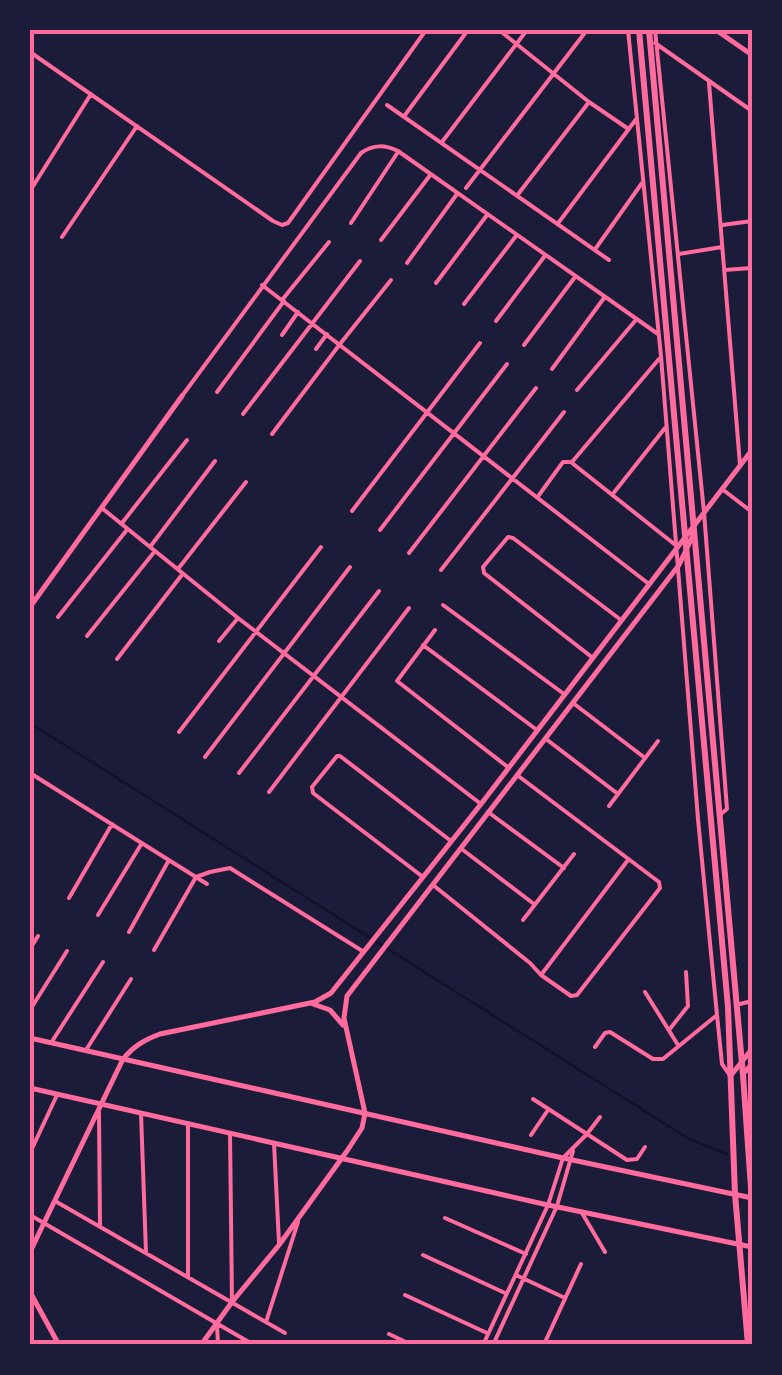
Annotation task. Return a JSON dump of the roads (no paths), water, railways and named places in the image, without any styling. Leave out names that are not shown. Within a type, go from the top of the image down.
[{"type":"main road","points":[[639,30],[719,815],[752,1200]]},
{"type":"main road","points":[[652,30],[691,534],[682,548],[728,1007],[735,1194],[748,1345]]},
{"type":"street","points":[[30,52],[282,225],[288,224],[426,30]]},
{"type":"street","points":[[404,116],[468,30]]},
{"type":"street","points":[[499,30],[628,128]]},
{"type":"street","points":[[442,142],[527,30]]},
{"type":"street","points":[[466,188],[587,30]]},
{"type":"street","points":[[628,30],[666,427],[682,548],[679,565],[698,819],[717,1015],[722,1064],[730,1076]]},
{"type":"street","points":[[652,30],[704,512],[727,809],[719,815]]},
{"type":"street","points":[[716,30],[752,55]]},
{"type":"street","points":[[655,44],[752,111]]},
{"type":"street","points":[[709,83],[740,465]]},
{"type":"street","points":[[30,191],[91,94]]},
{"type":"street","points":[[518,195],[589,102]]},
{"type":"street","points":[[387,104],[608,260]]},
{"type":"street","points":[[558,223],[637,118]]},
{"type":"street","points":[[62,237],[137,126]]},
{"type":"street","points":[[30,607],[262,284],[361,153],[375,146],[398,151],[658,334]]},
{"type":"street","points":[[351,223],[398,151]]},
{"type":"street","points":[[381,240],[430,174]]},
{"type":"street","points":[[595,249],[642,183]]},
{"type":"street","points":[[407,263],[457,193]]},
{"type":"street","points":[[436,284],[488,214]]},
{"type":"street","points":[[720,225],[752,221]]},
{"type":"street","points":[[464,304],[517,236]]},
{"type":"street","points":[[218,392],[330,242]]},
{"type":"street","points":[[679,254],[722,247]]},
{"type":"street","points":[[496,321],[546,256]]},
{"type":"street","points":[[243,414],[360,261]]},
{"type":"street","points":[[724,270],[752,268]]},
{"type":"street","points":[[524,346],[575,276]]},
{"type":"street","points":[[272,434],[392,280]]},
{"type":"street","points":[[262,284],[649,584]]},
{"type":"street","points":[[552,369],[604,298]]},
{"type":"street","points":[[282,335],[298,312]]},
{"type":"street","points":[[576,390],[636,320]]},
{"type":"street","points":[[316,350],[327,334]]},
{"type":"street","points":[[352,511],[480,343]]},
{"type":"street","points":[[572,462],[661,356]]},
{"type":"street","points":[[380,530],[507,364]]},
{"type":"street","points":[[410,553],[536,388]]},
{"type":"street","points":[[440,570],[564,412]]},
{"type":"street","points":[[612,495],[666,427]]},
{"type":"street","points":[[122,524],[186,440]]},
{"type":"street","points":[[691,534],[752,451]]},
{"type":"street","points":[[87,636],[215,462]]},
{"type":"street","points":[[537,497],[564,462],[572,462],[682,548]]},
{"type":"street","points":[[117,659],[246,482]]},
{"type":"street","points":[[722,490],[752,512]]},
{"type":"street","points":[[103,508],[284,654],[482,804]]},
{"type":"street","points":[[58,617],[127,529]]},
{"type":"street","points":[[593,658],[484,573],[483,567],[508,538],[513,538],[621,620]]},
{"type":"street","points":[[180,732],[321,547]]},
{"type":"street","points":[[30,1252],[124,1059],[141,1042],[160,1034],[315,1002],[330,992],[482,804],[649,584],[682,548]]},
{"type":"street","points":[[201,1345],[279,1245],[362,1128],[365,1113],[344,1018],[347,996],[679,565]]},
{"type":"street","points":[[205,757],[350,567]]},
{"type":"street","points":[[239,773],[378,590]]},
{"type":"street","points":[[635,603],[645,610]]},
{"type":"street","points":[[443,604],[565,695]]},
{"type":"street","points":[[269,792],[410,608]]},
{"type":"street","points":[[219,641],[238,618]]},
{"type":"street","points":[[435,630],[398,678],[399,683],[509,768]]},
{"type":"street","points":[[423,645],[537,730]]},
{"type":"street","points":[[573,703],[646,758]]},
{"type":"street","points":[[545,739],[618,794]]},
{"type":"street","points":[[608,806],[658,741]]},
{"type":"street","points":[[521,751],[530,758]]},
{"type":"street","points":[[422,877],[313,793],[312,787],[337,756],[451,842]]},
{"type":"street","points":[[30,784],[32,774],[206,884]]},
{"type":"street","points":[[433,885],[541,976],[575,997],[620,942],[660,886],[517,775]]},
{"type":"street","points":[[488,812],[564,868]]},
{"type":"street","points":[[69,898],[112,824]]},
{"type":"street","points":[[98,915],[142,843]]},
{"type":"street","points":[[461,848],[534,904]]},
{"type":"street","points":[[523,920],[574,854]]},
{"type":"street","points":[[129,932],[169,860]]},
{"type":"street","points":[[541,976],[628,860]]},
{"type":"street","points":[[154,950],[196,877],[230,868],[366,950]]},
{"type":"street","points":[[412,892],[422,899]]},
{"type":"street","points":[[30,949],[38,936]]},
{"type":"street","points":[[30,1010],[67,952]]},
{"type":"street","points":[[50,1042],[103,962]]},
{"type":"street","points":[[669,1030],[688,1006],[686,972]]},
{"type":"street","points":[[86,1050],[131,979]]},
{"type":"street","points":[[645,992],[678,1046]]},
{"type":"street","points":[[736,1005],[752,1001]]},
{"type":"street","points":[[305,1004],[318,1004],[330,1010],[346,1031]]},
{"type":"street","points":[[595,1046],[607,1031],[663,1060],[717,1015]]},
{"type":"street","points":[[30,1038],[752,1200]]},
{"type":"street","points":[[730,1076],[752,1048]]},
{"type":"street","points":[[730,1076],[743,1074],[752,1064]]},
{"type":"street","points":[[30,1088],[100,1108],[752,1246]]},
{"type":"street","points":[[30,1153],[56,1094]]},
{"type":"street","points":[[533,1099],[632,1161],[645,1147]]},
{"type":"street","points":[[100,1108],[100,1227]]},
{"type":"street","points":[[531,1135],[548,1109]]},
{"type":"street","points":[[141,1114],[146,1253]]},
{"type":"street","points":[[483,1345],[548,1204],[562,1158],[600,1116]]},
{"type":"street","points":[[188,1124],[188,1277]]},
{"type":"street","points":[[230,1133],[232,1302]]},
{"type":"street","points":[[274,1143],[279,1245]]},
{"type":"street","points":[[493,1345],[557,1206],[574,1148]]},
{"type":"street","points":[[55,1201],[285,1333]]},
{"type":"street","points":[[580,1211],[606,1252]]},
{"type":"street","points":[[30,1215],[254,1345]]},
{"type":"street","points":[[266,1322],[300,1215]]},
{"type":"street","points":[[444,1218],[526,1254]]},
{"type":"street","points":[[423,1255],[507,1294]]},
{"type":"street","points":[[544,1343],[581,1264]]},
{"type":"street","points":[[516,1275],[565,1298]]},
{"type":"street","points":[[30,1292],[58,1345]]},
{"type":"street","points":[[405,1295],[489,1333]]},
{"type":"street","points":[[217,1324],[218,1345]]},
{"type":"street","points":[[389,1334],[412,1345]]},
{"type":"waterway","points":[[30,723],[689,1139],[727,1154]]}]
